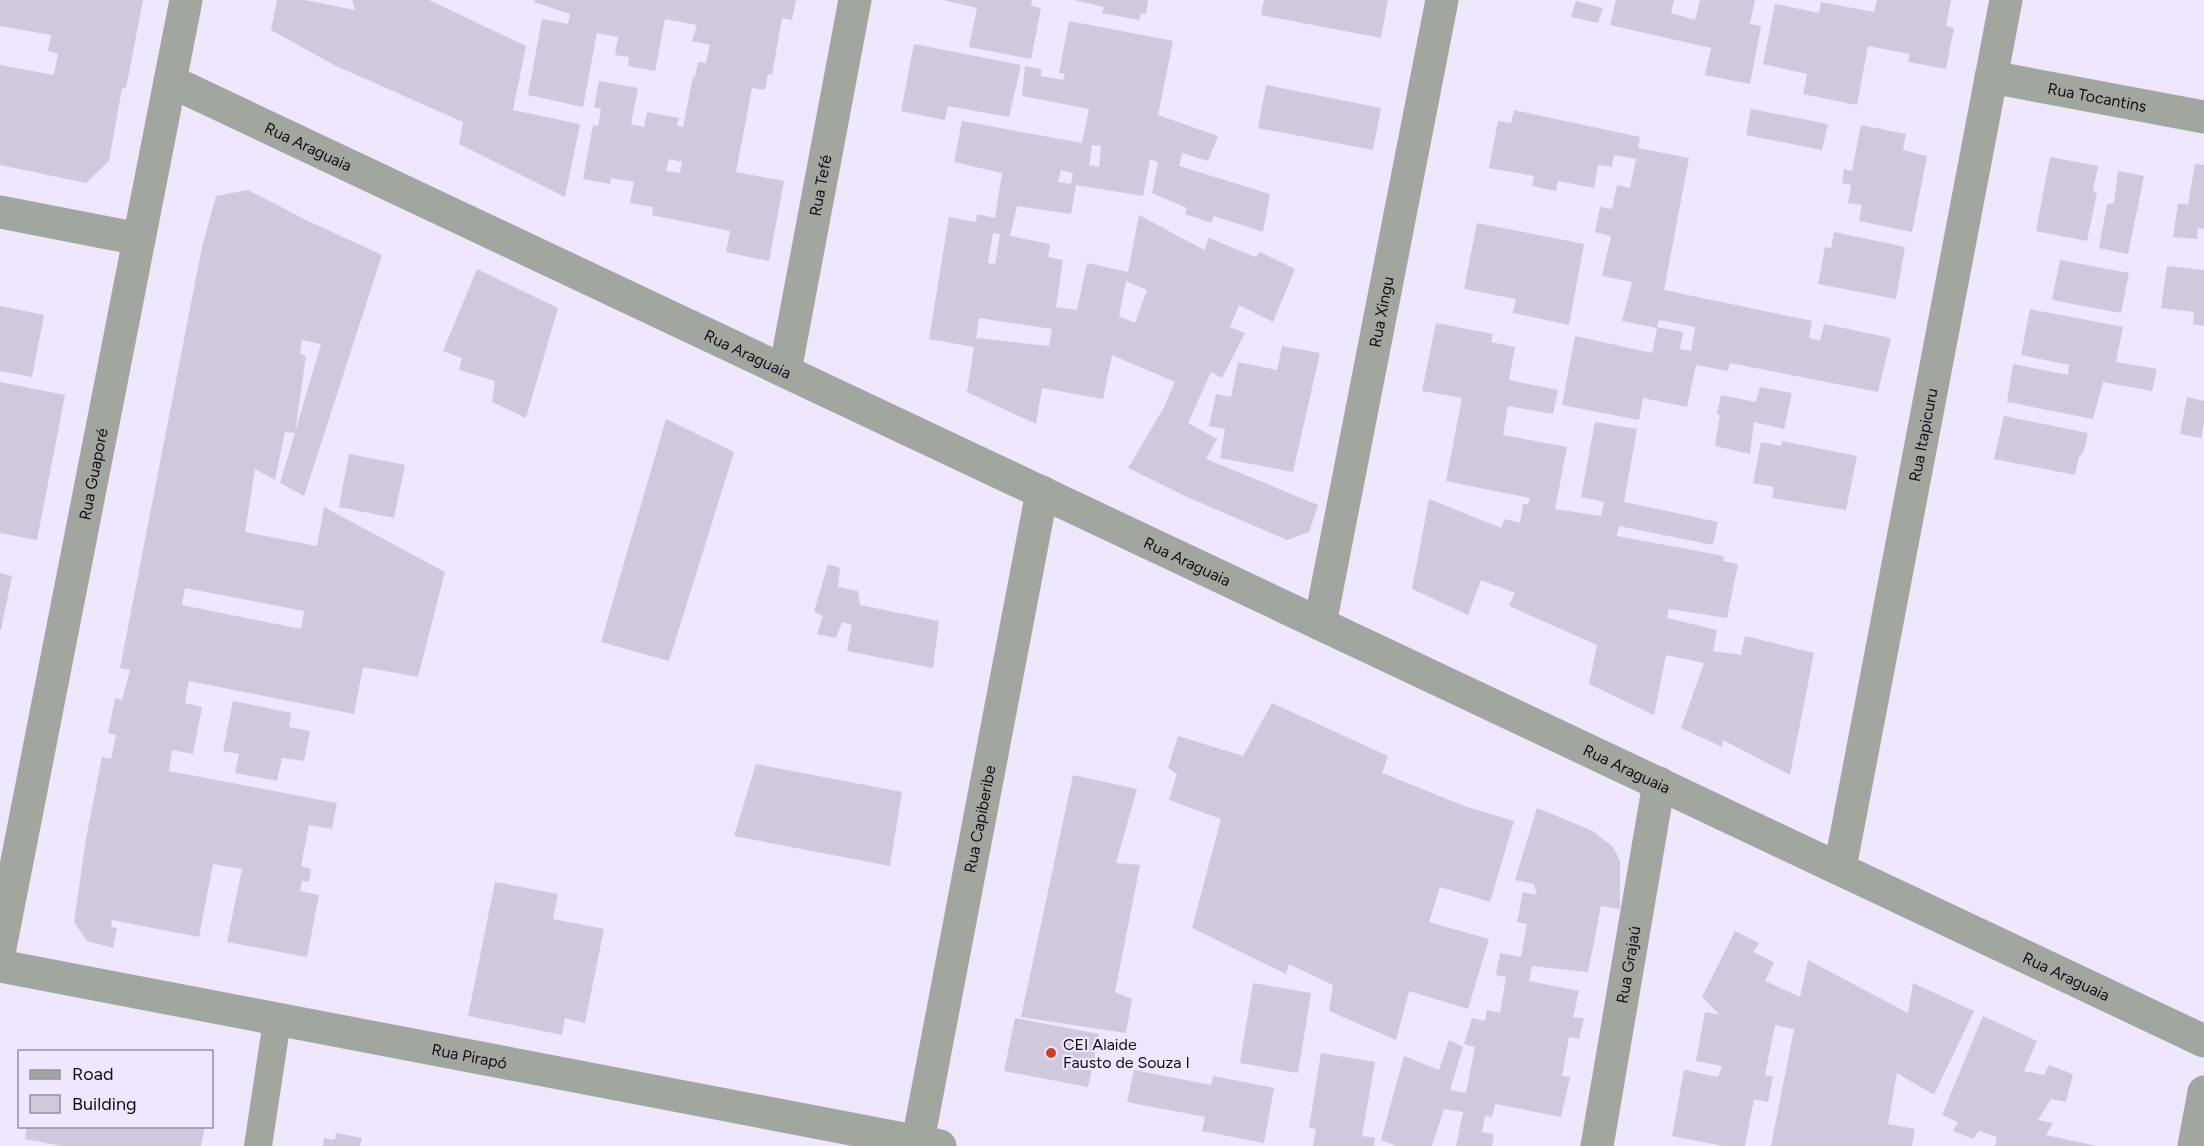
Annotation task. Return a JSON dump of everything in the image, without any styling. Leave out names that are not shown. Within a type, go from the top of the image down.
[{"type":"street","name":"Rua Guaporé","points":[[0,948],[186,0]]},
{"type":"street","name":"Rua Tefé","points":[[785,371],[855,0]]},
{"type":"street","name":"Rua Xingu","points":[[1320,624],[1442,0]]},
{"type":"street","name":"Rua Itapicuru","points":[[1840,868],[2006,0]]},
{"type":"street","name":"Rua Tocantins","points":[[1990,77],[2204,117]]},
{"type":"street","name":"Rua Araguaia","points":[[170,81],[2204,1041]]},
{"type":"street","points":[[0,212],[139,239]]},
{"type":"street","name":"Rua Capiberibe","points":[[925,1145],[1042,492]]},
{"type":"street","name":"Rua Grajaú","points":[[1597,1146],[1659,783]]},
{"type":"street","name":"Rua Pirapó","points":[[0,966],[925,1145]]},
{"type":"street","points":[[2194,1146],[2204,1092]]},
{"type":"lane","points":[[258,1146],[277,1021]]},
{"type":"building","points":[[0,0],[143,0],[126,88],[122,88],[109,161],[86,183],[0,165],[0,65],[54,75],[58,54],[48,51],[51,35],[0,26]]},
{"type":"building","points":[[277,0],[305,0],[355,10],[352,0],[429,0],[526,46],[513,110],[580,124],[565,197],[459,144],[463,122],[334,65],[271,30]]},
{"type":"building","points":[[535,0],[796,0],[792,20],[782,18],[772,75],[768,74],[765,90],[752,88],[736,172],[784,181],[769,261],[726,252],[730,231],[652,215],[653,207],[630,203],[634,182],[611,178],[610,184],[583,179],[593,125],[598,126],[601,109],[594,107],[599,81],[638,88],[631,124],[644,127],[647,112],[679,118],[677,126],[683,127],[693,77],[695,77],[698,62],[706,63],[710,45],[692,41],[697,25],[665,19],[655,71],[628,66],[629,57],[615,55],[618,37],[597,33],[583,107],[528,95],[542,19],[568,24],[570,14],[534,2]],"holes":[[[669,159],[682,162],[680,173],[666,171]]]},
{"type":"building","points":[[943,0],[1032,0],[1031,6],[1041,8],[1031,59],[969,47],[977,8]]},
{"type":"building","points":[[1074,0],[1148,0],[1146,14],[1141,13],[1139,20],[1102,13],[1104,7]]},
{"type":"building","points":[[1264,0],[1388,0],[1381,38],[1261,15]]},
{"type":"building","points":[[1616,0],[1674,0],[1671,13],[1695,20],[1700,0],[1755,0],[1750,24],[1761,26],[1750,84],[1705,75],[1711,48],[1610,25]]},
{"type":"building","points":[[1877,0],[1951,0],[1946,26],[1954,28],[1946,69],[1908,62],[1910,54],[1868,46],[1857,105],[1803,94],[1807,74],[1763,64],[1775,4],[1819,13],[1821,2],[1874,12]]},
{"type":"building","points":[[1576,1],[1603,8],[1598,23],[1571,17]]},
{"type":"building","points":[[1069,21],[1173,41],[1158,115],[1218,136],[1208,161],[1182,153],[1179,166],[1270,194],[1263,232],[1214,216],[1211,223],[1185,214],[1187,208],[1152,193],[1158,162],[1150,159],[1143,196],[1076,185],[1071,214],[1017,206],[1010,236],[1050,244],[1048,257],[1063,260],[1056,307],[1077,310],[1087,263],[1128,272],[1139,215],[1204,250],[1209,238],[1255,257],[1260,252],[1295,269],[1273,322],[1239,305],[1230,327],[1245,333],[1222,378],[1211,372],[1188,423],[1217,439],[1206,459],[1318,505],[1309,532],[1287,540],[1185,496],[1128,468],[1163,409],[1175,382],[1112,355],[1103,399],[1042,388],[1036,424],[967,392],[974,347],[929,339],[949,217],[976,222],[977,214],[995,218],[1002,173],[954,162],[962,121],[1082,143],[1089,109],[1022,96],[1025,66],[1041,69],[1041,76],[1063,80],[1065,74],[1059,73]],"holes":[[[1092,145],[1101,146],[1099,167],[1089,165]],[[1061,170],[1073,173],[1071,184],[1058,182]],[[993,233],[1000,234],[995,264],[988,263]],[[1126,281],[1147,290],[1135,323],[1119,316]],[[979,318],[1052,329],[1049,346],[976,338]]]},
{"type":"building","points":[[914,44],[1021,65],[1009,117],[948,106],[945,120],[901,111]]},
{"type":"building","points":[[1266,85],[1381,108],[1373,150],[1258,128]]},
{"type":"building","points":[[1751,109],[1828,124],[1822,150],[1746,135]]},
{"type":"building","points":[[1514,110],[1640,137],[1638,148],[1689,158],[1664,290],[1812,321],[1809,338],[1820,341],[1824,324],[1891,338],[1878,392],[1730,363],[1728,371],[1696,365],[1687,407],[1643,398],[1639,420],[1562,405],[1575,336],[1652,353],[1657,328],[1622,321],[1632,282],[1602,276],[1611,236],[1595,232],[1600,207],[1612,209],[1617,185],[1630,188],[1636,159],[1614,155],[1612,167],[1598,165],[1594,188],[1558,181],[1556,191],[1532,186],[1534,176],[1489,168],[1498,121],[1511,123]],"holes":[[[1659,320],[1695,327],[1691,351],[1680,349],[1683,332],[1657,327]]]},
{"type":"building","points":[[1861,125],[1906,134],[1903,150],[1927,156],[1912,232],[1859,221],[1862,205],[1848,203],[1851,185],[1842,183],[1844,169],[1852,171]]},
{"type":"building","points":[[2050,157],[2098,166],[2093,191],[2097,193],[2087,241],[2036,231]]},
{"type":"building","points":[[2195,164],[2204,165],[2204,229],[2198,228],[2197,239],[2173,237],[2178,203],[2188,205]]},
{"type":"building","points":[[2118,171],[2144,176],[2128,254],[2099,248],[2107,204],[2114,203]]},
{"type":"building","points":[[248,190],[382,255],[304,496],[280,483],[295,433],[285,432],[275,480],[255,469],[245,532],[317,546],[324,507],[445,572],[418,677],[363,667],[354,714],[189,681],[185,703],[202,707],[193,754],[172,750],[169,771],[337,803],[332,829],[309,825],[301,866],[311,869],[309,882],[302,881],[300,891],[319,895],[307,957],[227,942],[242,869],[213,864],[199,937],[112,920],[111,927],[117,928],[113,948],[87,941],[74,922],[86,839],[102,757],[111,759],[116,735],[108,733],[115,698],[122,700],[130,670],[120,668],[202,247],[216,196]],"holes":[[[302,340],[321,344],[295,432],[306,356],[300,354]],[[185,588],[304,611],[301,629],[182,605]]]},
{"type":"building","points":[[1477,223],[1584,244],[1569,325],[1513,313],[1516,299],[1464,289]]},
{"type":"building","points":[[1834,232],[1905,247],[1896,299],[1818,284],[1825,247],[1831,248]]},
{"type":"building","points":[[2060,260],[2129,273],[2121,313],[2052,300]]},
{"type":"building","points":[[2167,266],[2204,270],[2204,326],[2193,324],[2194,312],[2161,308]]},
{"type":"building","points":[[477,269],[558,308],[526,418],[492,402],[495,381],[459,370],[462,358],[443,351]]},
{"type":"building","points":[[0,306],[44,315],[32,377],[0,371]]},
{"type":"building","points":[[2030,309],[2123,327],[2116,362],[2157,369],[2152,391],[2103,382],[2093,419],[2007,402],[2013,364],[2068,375],[2069,365],[2021,355]]},
{"type":"building","points":[[1436,323],[1493,334],[1491,342],[1515,347],[1509,380],[1558,390],[1553,414],[1508,406],[1503,435],[1567,447],[1555,509],[1601,516],[1604,502],[1581,497],[1595,422],[1637,429],[1624,502],[1718,522],[1713,545],[1619,526],[1617,536],[1724,556],[1723,561],[1738,564],[1727,618],[1669,609],[1667,618],[1717,630],[1713,651],[1741,655],[1745,636],[1814,653],[1790,775],[1723,740],[1722,747],[1681,728],[1704,663],[1666,655],[1654,715],[1589,684],[1597,645],[1509,606],[1515,593],[1481,580],[1468,615],[1412,589],[1429,499],[1501,528],[1505,519],[1520,523],[1523,504],[1528,504],[1530,498],[1446,481],[1462,398],[1422,391]]},
{"type":"building","points":[[1282,346],[1320,353],[1293,472],[1220,458],[1225,429],[1209,426],[1216,394],[1231,397],[1238,362],[1277,370]]},
{"type":"building","points":[[0,382],[65,395],[37,540],[0,533]]},
{"type":"building","points":[[1760,387],[1792,393],[1784,429],[1754,422],[1750,454],[1715,446],[1721,395],[1756,402]]},
{"type":"building","points":[[2187,397],[2204,401],[2201,438],[2180,434]]},
{"type":"building","points":[[2004,416],[2088,433],[2075,475],[1994,459]]},
{"type":"building","points":[[666,419],[734,452],[669,661],[601,642]]},
{"type":"building","points":[[1782,441],[1857,456],[1846,510],[1772,498],[1774,487],[1753,483],[1761,442],[1781,446]]},
{"type":"building","points":[[349,454],[405,465],[394,518],[339,507]]},
{"type":"building","points":[[828,564],[840,568],[838,587],[858,591],[860,605],[939,621],[933,668],[847,651],[852,625],[842,622],[836,638],[817,634],[823,616],[814,612]]},
{"type":"building","points":[[0,573],[12,576],[1,630],[0,630]]},
{"type":"building","points":[[233,701],[291,713],[289,727],[310,731],[304,761],[282,758],[277,781],[235,773],[239,754],[223,751]]},
{"type":"building","points":[[1272,703],[1388,756],[1382,773],[1464,806],[1514,821],[1490,902],[1440,887],[1429,922],[1489,939],[1468,1009],[1409,991],[1396,1040],[1329,1011],[1333,985],[1289,964],[1286,974],[1192,928],[1221,819],[1169,800],[1177,774],[1168,768],[1178,736],[1243,756]]},
{"type":"building","points":[[756,764],[902,792],[890,866],[734,836]]},
{"type":"building","points":[[1073,775],[1137,789],[1116,863],[1140,865],[1115,992],[1132,999],[1126,1033],[1021,1017]]},
{"type":"building","points":[[1537,808],[1593,831],[1613,847],[1620,861],[1620,909],[1601,906],[1588,972],[1532,966],[1529,981],[1579,991],[1573,1017],[1584,1018],[1579,1039],[1569,1037],[1562,1076],[1570,1077],[1561,1117],[1495,1104],[1492,1117],[1485,1116],[1482,1132],[1494,1134],[1492,1146],[1456,1146],[1463,1112],[1444,1109],[1432,1146],[1397,1146],[1381,1140],[1404,1056],[1439,1070],[1449,1040],[1463,1047],[1450,1090],[1466,1093],[1475,1047],[1464,1044],[1472,1018],[1485,1021],[1487,1010],[1500,1013],[1506,977],[1496,975],[1500,953],[1521,957],[1527,924],[1517,922],[1523,892],[1537,895],[1534,884],[1515,880]]},
{"type":"building","points":[[495,882],[558,894],[553,919],[604,929],[585,1023],[565,1018],[562,1035],[468,1016]]},
{"type":"building","points":[[1735,931],[1759,943],[1753,952],[1774,962],[1765,981],[1800,997],[1808,960],[1908,1013],[1913,983],[1974,1011],[1934,1095],[1897,1073],[1888,1124],[1915,1129],[1912,1146],[1771,1146],[1794,1029],[1775,1025],[1765,1075],[1773,1076],[1768,1102],[1754,1099],[1745,1146],[1723,1146],[1672,1136],[1684,1070],[1718,1077],[1722,1066],[1696,1061],[1705,1012],[1720,1015],[1702,997]]},
{"type":"building","points":[[1253,983],[1311,993],[1298,1073],[1240,1063]]},
{"type":"building","points":[[1983,1016],[2037,1041],[2024,1071],[2044,1075],[2049,1065],[2073,1074],[2066,1102],[2051,1099],[2038,1120],[2053,1123],[2046,1135],[2097,1146],[1995,1146],[1997,1137],[1979,1131],[1973,1139],[1953,1131],[1958,1122],[1942,1115]]},
{"type":"building","name":"CEI Alaide Fausto de Souza I","points":[[1015,1018],[1099,1034],[1088,1087],[1004,1071]]},
{"type":"building","points":[[1321,1053],[1375,1062],[1362,1136],[1375,1138],[1374,1146],[1313,1146],[1316,1129],[1309,1128]]},
{"type":"building","points":[[1134,1070],[1211,1085],[1213,1076],[1274,1088],[1264,1143],[1202,1131],[1205,1117],[1127,1102]]},
{"type":"building","points":[[27,1128],[205,1128],[201,1146],[63,1146],[25,1139]]},
{"type":"building","points":[[336,1133],[362,1138],[360,1146],[323,1146],[324,1138],[335,1140]]},
{"type":"place","name":"CEI Alaide Fausto de Souza I","points":[[1051,1053]]}]
